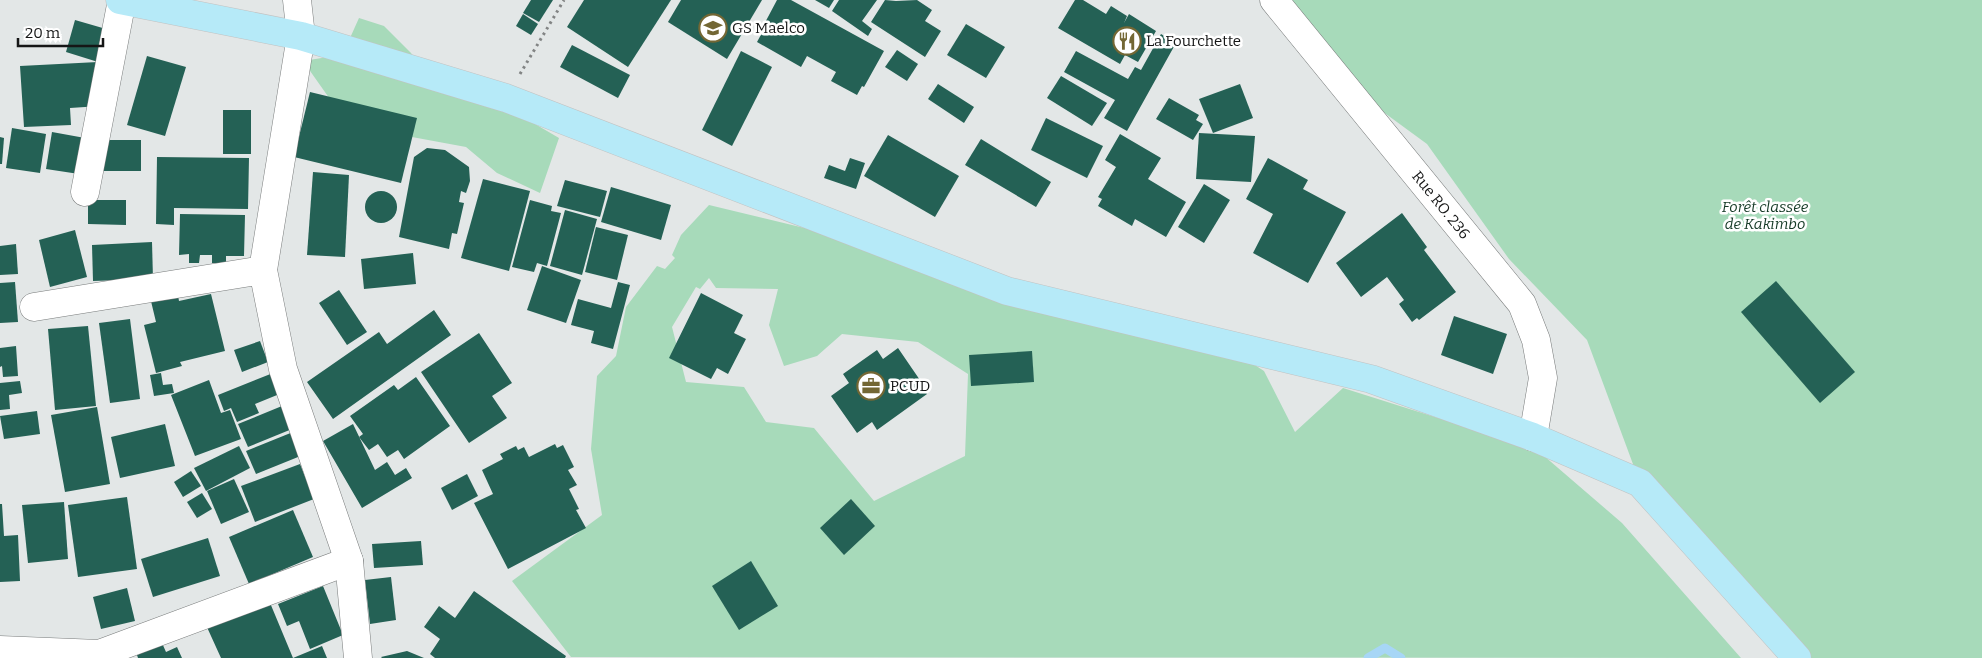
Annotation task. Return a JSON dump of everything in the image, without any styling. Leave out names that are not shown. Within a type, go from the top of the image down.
[{"type":"main road","points":[[121,0],[301,36],[506,98],[1007,291],[1371,380],[1533,436],[1640,483],[1793,653]]},
{"type":"street","points":[[85,192],[121,0]]},
{"type":"street","points":[[298,0],[301,36],[263,270],[283,370],[349,561],[358,658]]},
{"type":"street","name":"Rue RO. 236","points":[[1274,0],[1522,304],[1536,340],[1543,378],[1533,436]]},
{"type":"street","points":[[34,307],[263,270]]},
{"type":"street","points":[[0,650],[99,654],[349,561]]},
{"type":"path","points":[[506,98],[564,0]]},
{"type":"green space","name":"Forêt classée de Kakimbo","points":[[1272,0],[1982,0],[1982,658],[1800,658],[1640,483],[1587,340],[1509,259],[1427,144],[1293,46]]},
{"type":"green space","points":[[359,18],[384,26],[411,53],[434,84],[504,106],[559,138],[540,193],[497,173],[466,147],[374,130],[344,119],[303,61],[334,56],[350,38]]},
{"type":"green space","points":[[709,205],[1020,280],[1116,311],[1192,324],[1264,371],[1295,432],[1343,388],[1536,449],[1622,523],[1741,658],[571,657],[512,581],[602,515],[591,449],[597,376],[616,356],[626,307],[657,266],[665,269],[675,258],[672,255],[681,235]],"holes":[[[709,278],[716,288],[778,289],[769,325],[784,366],[817,356],[842,334],[918,342],[968,374],[965,456],[874,501],[814,428],[766,422],[744,387],[686,382],[672,327],[696,287],[700,289]]]},
{"type":"building","points":[[531,0],[553,0],[539,22],[523,13]]},
{"type":"building","points":[[584,0],[671,0],[628,67],[567,27]]},
{"type":"building","points":[[681,0],[762,0],[727,59],[668,22]]},
{"type":"building","points":[[777,0],[791,0],[884,51],[864,87],[862,86],[857,95],[831,81],[836,72],[807,56],[801,67],[757,42],[763,31],[761,30]]},
{"type":"building","points":[[815,0],[834,0],[829,8]]},
{"type":"building","points":[[839,0],[877,0],[862,21],[872,29],[868,36],[832,11]]},
{"type":"building","points":[[885,0],[917,0],[932,10],[925,21],[941,31],[925,57],[871,22]]},
{"type":"building","points":[[1075,0],[1083,0],[1106,14],[1111,6],[1127,16],[1124,23],[1129,14],[1156,31],[1138,62],[1125,55],[1120,64],[1058,28]]},
{"type":"building","points":[[523,14],[538,24],[531,35],[516,26]]},
{"type":"building","points":[[75,20],[113,31],[100,106],[70,108],[71,125],[24,127],[20,66],[98,62],[66,52]]},
{"type":"building","points":[[966,24],[1005,47],[986,78],[947,55]]},
{"type":"building","points":[[1161,34],[1176,43],[1127,131],[1104,118],[1115,100],[1064,72],[1076,51],[1128,79],[1135,67],[1141,70]]},
{"type":"building","points":[[572,45],[630,75],[618,98],[560,67]]},
{"type":"building","points":[[897,50],[918,64],[907,81],[885,67]]},
{"type":"building","points":[[741,51],[772,67],[732,146],[702,130]]},
{"type":"building","points":[[147,56],[186,67],[165,136],[127,125]]},
{"type":"building","points":[[1061,76],[1107,103],[1092,126],[1047,98]]},
{"type":"building","points":[[938,84],[974,107],[964,123],[928,99]]},
{"type":"building","points":[[1240,84],[1253,118],[1213,133],[1199,99]]},
{"type":"building","points":[[310,92],[417,118],[401,183],[294,157]]},
{"type":"building","points":[[1169,98],[1199,115],[1196,120],[1203,124],[1193,140],[1156,119]]},
{"type":"building","points":[[223,110],[251,110],[251,154],[223,154]]},
{"type":"building","points":[[1046,118],[1103,146],[1087,178],[1031,150]]},
{"type":"building","points":[[12,128],[46,134],[40,173],[6,168]]},
{"type":"building","points":[[52,132],[85,138],[79,174],[46,169]]},
{"type":"building","points":[[1199,133],[1255,136],[1251,182],[1196,179]]},
{"type":"building","points":[[1120,134],[1161,158],[1148,179],[1186,202],[1166,237],[1135,219],[1132,226],[1098,206],[1102,199],[1098,197],[1116,167],[1105,160]]},
{"type":"building","points":[[888,135],[959,176],[935,217],[864,176]]},
{"type":"building","points":[[0,137],[4,138],[2,164],[0,164]]},
{"type":"building","points":[[981,139],[1051,182],[1036,207],[965,165]]},
{"type":"building","points":[[99,140],[141,140],[141,171],[99,171]]},
{"type":"building","points":[[427,148],[445,150],[469,167],[470,181],[466,193],[461,191],[459,202],[464,203],[457,234],[452,233],[449,249],[399,237],[414,157]]},
{"type":"building","points":[[157,157],[249,158],[248,209],[174,208],[174,225],[156,224]]},
{"type":"building","points":[[850,158],[865,163],[856,189],[824,178],[829,165],[845,171]]},
{"type":"building","points":[[1268,158],[1308,180],[1303,189],[1346,212],[1308,283],[1253,253],[1273,214],[1246,199]]},
{"type":"building","points":[[313,172],[349,175],[345,257],[307,255]]},
{"type":"building","points":[[483,179],[530,191],[509,271],[461,258]]},
{"type":"building","points":[[565,180],[607,191],[600,217],[557,206]]},
{"type":"building","points":[[1204,184],[1230,200],[1204,243],[1178,227]]},
{"type":"building","points":[[611,187],[671,205],[661,240],[601,222]]},
{"type":"building","points":[[381,191],[387,192],[392,196],[396,201],[396,213],[392,218],[387,222],[381,223],[375,222],[370,218],[366,213],[365,207],[366,201],[370,196],[375,192]]},
{"type":"building","points":[[88,200],[126,200],[126,225],[88,224]]},
{"type":"building","points":[[530,200],[552,206],[551,211],[561,213],[547,266],[537,263],[534,272],[512,267]]},
{"type":"building","points":[[565,210],[597,219],[582,275],[550,266]]},
{"type":"building","points":[[1402,213],[1427,247],[1424,250],[1456,292],[1419,320],[1417,318],[1412,322],[1399,304],[1404,300],[1387,277],[1361,297],[1336,263]]},
{"type":"building","points":[[180,214],[245,215],[244,256],[226,256],[226,263],[212,263],[212,255],[200,255],[199,263],[189,263],[189,254],[179,255]]},
{"type":"building","points":[[596,227],[628,235],[617,280],[585,272]]},
{"type":"building","points":[[75,230],[87,277],[50,287],[39,240]]},
{"type":"building","points":[[152,242],[153,279],[93,281],[92,245]]},
{"type":"building","points":[[16,244],[18,274],[0,275],[0,246]]},
{"type":"building","points":[[413,253],[416,284],[364,289],[361,259]]},
{"type":"building","points":[[542,266],[581,280],[566,323],[527,310]]},
{"type":"building","points":[[1776,281],[1855,372],[1820,403],[1741,312]]},
{"type":"building","points":[[15,282],[18,322],[0,323],[0,283]]},
{"type":"building","points":[[618,282],[630,285],[613,349],[591,343],[594,331],[571,325],[578,299],[611,308]]},
{"type":"building","points":[[177,290],[179,301],[211,294],[225,351],[180,362],[182,366],[156,373],[144,325],[156,322],[150,297]]},
{"type":"building","points":[[339,290],[367,332],[347,345],[319,303]]},
{"type":"building","points":[[701,293],[743,315],[734,333],[746,339],[728,374],[717,368],[711,379],[669,358]]},
{"type":"building","points":[[434,310],[451,335],[333,419],[307,382],[379,332],[387,344]]},
{"type":"building","points":[[1454,316],[1507,334],[1493,374],[1441,355]]},
{"type":"building","points":[[130,319],[140,399],[110,403],[99,323]]},
{"type":"building","points":[[88,326],[96,406],[55,410],[48,329]]},
{"type":"building","points":[[479,333],[512,383],[492,396],[507,418],[469,443],[421,372]]},
{"type":"building","points":[[260,341],[268,362],[242,372],[234,350]]},
{"type":"building","points":[[16,346],[18,376],[3,377],[2,366],[0,367],[0,348]]},
{"type":"building","points":[[898,348],[924,386],[922,387],[927,394],[877,430],[872,422],[857,433],[831,396],[849,383],[843,374],[877,350],[883,359]]},
{"type":"building","points":[[1032,351],[1034,382],[971,386],[969,355]]},
{"type":"building","points":[[161,373],[163,385],[172,384],[174,393],[154,396],[150,375]]},
{"type":"building","points":[[273,373],[282,393],[255,404],[259,413],[237,422],[231,408],[224,411],[218,395]]},
{"type":"building","points":[[416,377],[450,426],[404,459],[398,450],[387,457],[378,444],[369,450],[359,437],[363,434],[350,416],[394,385],[398,390]]},
{"type":"building","points":[[209,380],[221,413],[230,410],[241,439],[195,456],[171,395]]},
{"type":"building","points":[[20,381],[22,393],[9,395],[10,409],[0,410],[0,383]]},
{"type":"building","points":[[282,406],[292,429],[248,447],[238,424]]},
{"type":"building","points":[[97,407],[110,484],[65,492],[51,415]]},
{"type":"building","points":[[37,411],[40,434],[4,439],[0,416]]},
{"type":"building","points":[[165,424],[175,466],[120,478],[111,437]]},
{"type":"building","points":[[353,424],[375,470],[387,462],[395,475],[406,468],[412,478],[362,508],[323,441]]},
{"type":"building","points":[[293,432],[303,455],[256,474],[246,451]]},
{"type":"building","points":[[555,444],[557,448],[563,445],[574,467],[568,470],[577,485],[569,489],[579,509],[576,510],[586,528],[508,569],[474,503],[493,494],[482,470],[503,459],[500,454],[516,446],[518,450],[524,447],[529,457]]},
{"type":"building","points":[[239,446],[250,468],[206,491],[194,468]]},
{"type":"building","points":[[300,464],[314,499],[255,522],[241,486]]},
{"type":"building","points":[[191,471],[201,486],[183,497],[174,482]]},
{"type":"building","points":[[467,474],[478,496],[452,510],[441,488]]},
{"type":"building","points":[[234,479],[249,512],[221,524],[207,491]]},
{"type":"building","points":[[202,493],[212,509],[197,518],[187,502]]},
{"type":"building","points":[[127,497],[137,569],[78,577],[68,505]]},
{"type":"building","points":[[851,499],[875,526],[844,555],[820,528]]},
{"type":"building","points":[[64,502],[68,559],[28,563],[22,505]]},
{"type":"building","points":[[0,504],[2,504],[4,536],[18,535],[20,581],[0,582]]},
{"type":"building","points":[[293,510],[313,557],[249,584],[229,537]]},
{"type":"building","points":[[208,538],[220,576],[153,597],[141,559]]},
{"type":"building","points":[[421,541],[423,565],[374,568],[372,544]]},
{"type":"building","points":[[751,561],[778,606],[739,630],[712,586]]},
{"type":"building","points":[[391,577],[396,620],[370,624],[365,580]]},
{"type":"building","points":[[323,586],[343,635],[310,649],[299,621],[287,626],[278,604]]},
{"type":"building","points":[[127,588],[135,621],[101,629],[93,597]]},
{"type":"building","points":[[474,591],[566,656],[565,658],[435,658],[430,654],[440,639],[424,627],[439,606],[455,618]]},
{"type":"building","points":[[268,598],[293,658],[221,658],[206,625]]},
{"type":"building","points":[[162,643],[166,652],[177,647],[182,658],[138,658],[137,655]]},
{"type":"building","points":[[322,646],[327,658],[293,658]]},
{"type":"building","points":[[407,651],[424,658],[381,657]]},
{"type":"waterway","points":[[1368,658],[1385,648],[1401,658]]},
{"type":"place","name":"GS Maelco","points":[[713,28]]},
{"type":"place","name":"La Fourchette","points":[[1127,41]]},
{"type":"place","name":"PCUD","points":[[871,386]]}]
